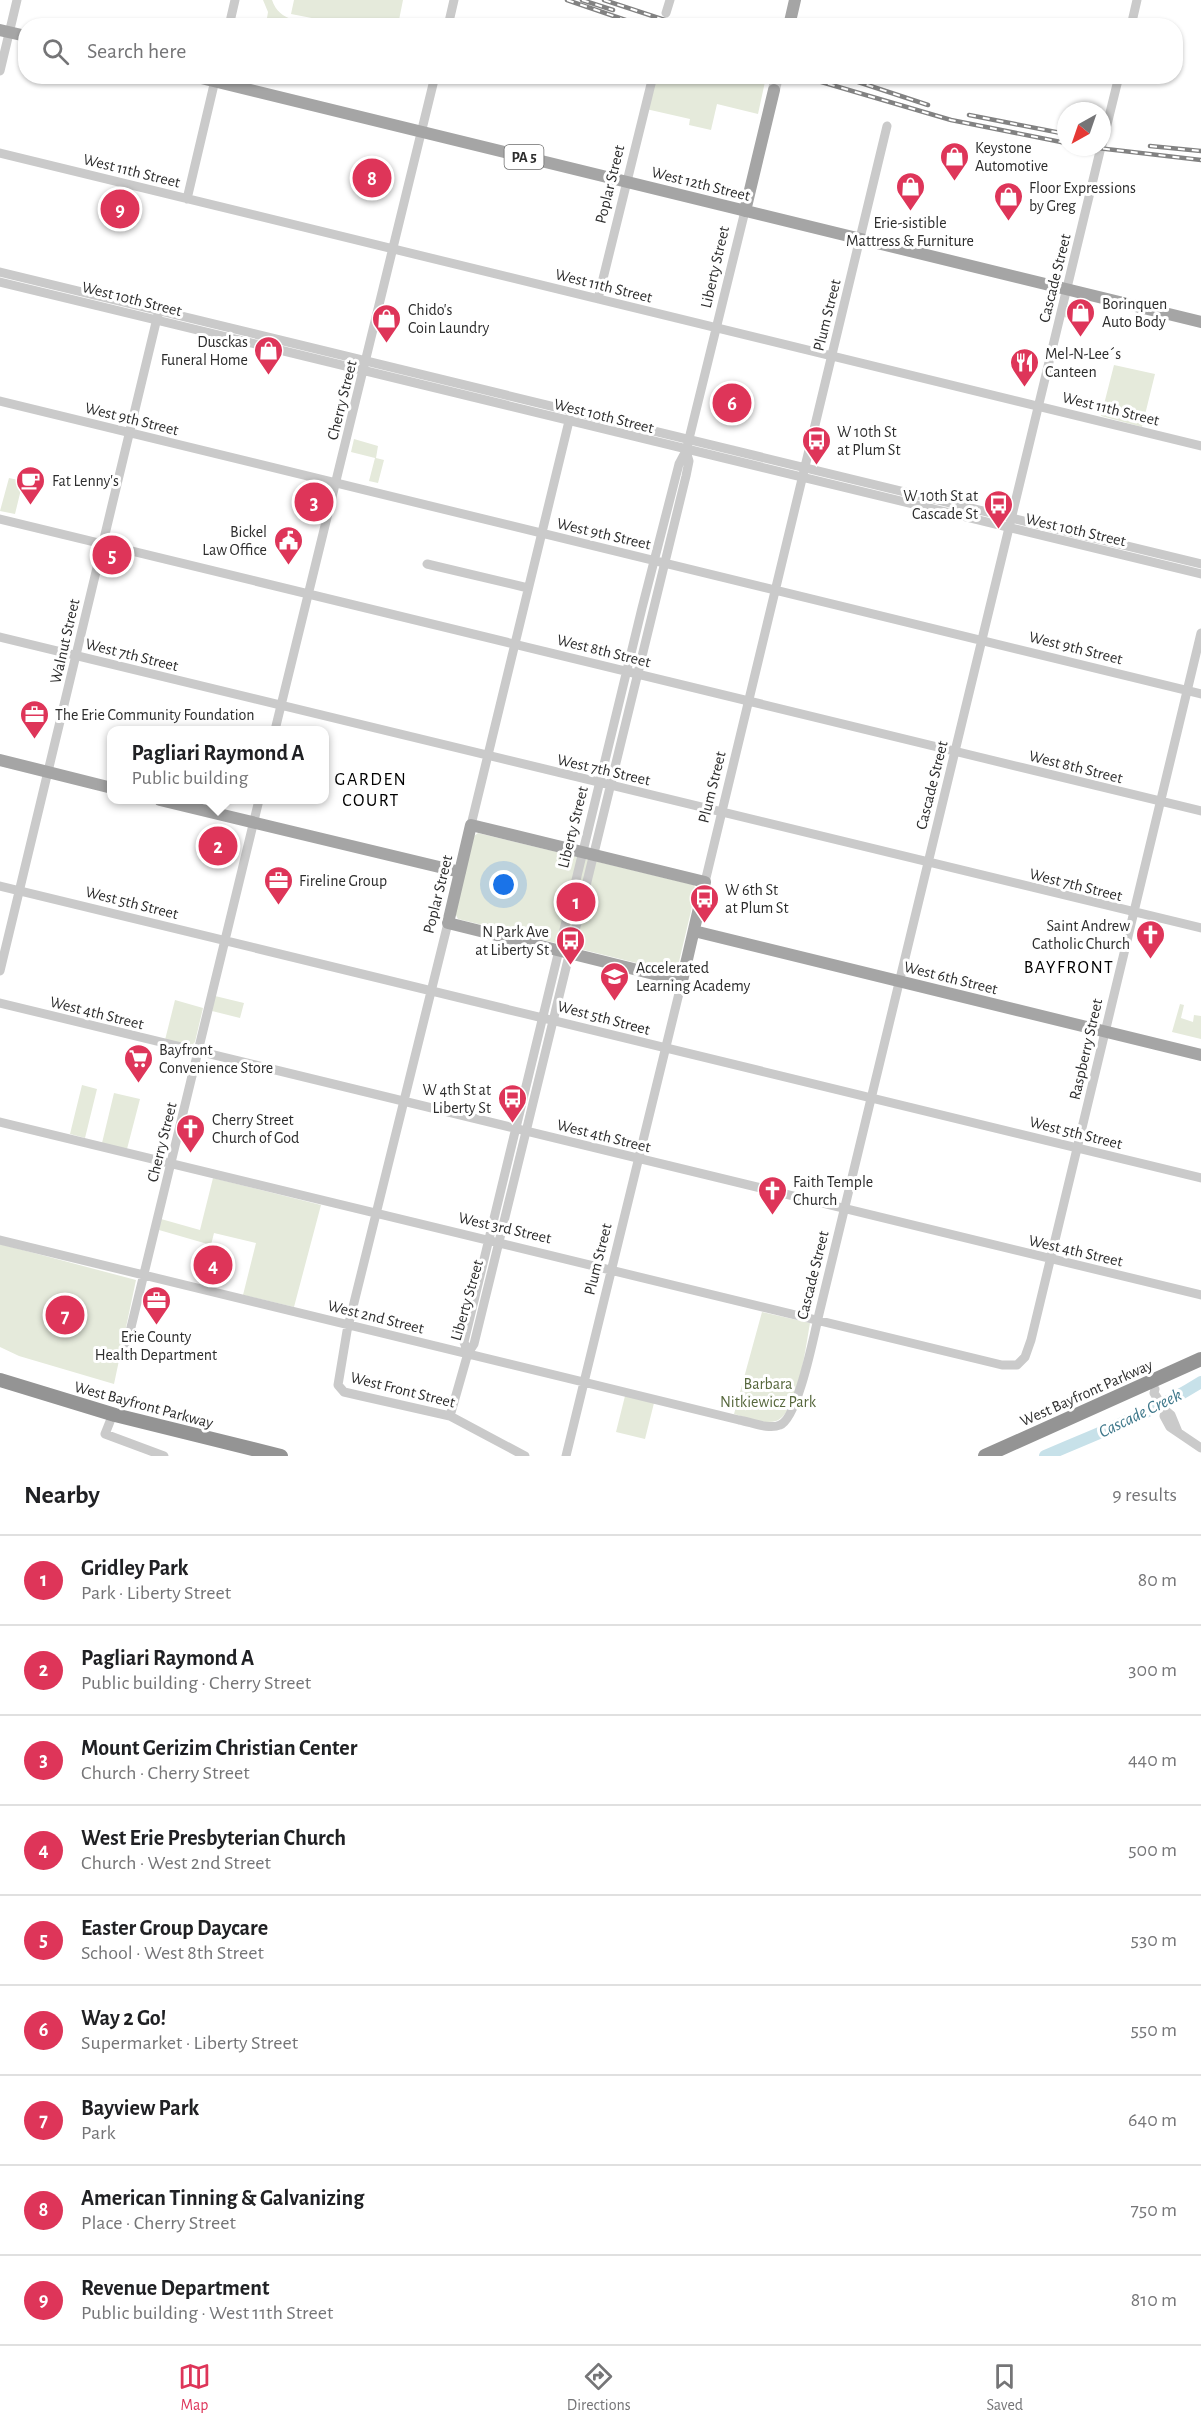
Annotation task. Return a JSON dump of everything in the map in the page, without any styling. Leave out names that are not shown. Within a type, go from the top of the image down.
[{"type":"highway","name":"West Bayfront Parkway","points":[[985,1456],[1153,1385],[1201,1359]]},
{"type":"highway","name":"West Bayfront Parkway","points":[[0,1380],[113,1414],[281,1456]]},
{"type":"main road","points":[[791,18],[795,0]]},
{"type":"main road","name":"West 12th Street","points":[[235,84],[421,132],[1201,322]]},
{"type":"main road","name":"Liberty Street","points":[[745,211],[774,90]]},
{"type":"main road","points":[[0,760],[107,787]]},
{"type":"main road","points":[[176,804],[460,873]]},
{"type":"main road","points":[[471,825],[705,882]]},
{"type":"main road","name":"Poplar Street","points":[[447,923],[471,825]]},
{"type":"main road","name":"Plum Street","points":[[682,981],[705,882]]},
{"type":"main road","points":[[447,923],[682,981]]},
{"type":"main road","name":"West 6th Street","points":[[694,931],[1201,1055]]},
{"type":"street","points":[[0,71],[5,31],[17,0]]},
{"type":"street","points":[[231,18],[235,0]]},
{"type":"street","points":[[450,18],[454,0]]},
{"type":"street","points":[[666,13],[670,0]]},
{"type":"street","points":[[1133,18],[1137,0]]},
{"type":"street","points":[[187,199],[215,84]]},
{"type":"street","name":"Cherry Street","points":[[276,726],[433,84]]},
{"type":"street","name":"Poplar Street","points":[[598,299],[651,84]]},
{"type":"street","name":"Cascade Street","points":[[1111,109],[1117,84]]},
{"type":"street","name":"Plum Street","points":[[705,882],[862,239],[887,126]]},
{"type":"street","name":"West 11th Street","points":[[0,153],[1201,446]]},
{"type":"street","name":"Cascade Street","points":[[781,1425],[795,1407],[817,1321],[1100,156]]},
{"type":"street","name":"Liberty Street","points":[[495,1240],[517,1128],[544,1017],[564,951],[631,673],[689,461],[686,451],[745,211]]},
{"type":"street","name":"West 10th Street","points":[[0,272],[55,289],[261,341],[467,391],[571,411],[805,469],[906,499]]},
{"type":"street","name":"West 10th Street","points":[[0,282],[55,289]]},
{"type":"street","name":"Walnut Street","points":[[0,971],[157,314]]},
{"type":"street","name":"West 10th Street","points":[[467,391],[569,422],[803,479],[906,499],[1083,541],[1201,564]]},
{"type":"street","name":"West 9th Street","points":[[0,401],[1201,694]]},
{"type":"street","name":"Poplar Street","points":[[471,825],[571,411]]},
{"type":"street","name":"West 8th Street","points":[[0,519],[1201,812]]},
{"type":"street","name":"West 10th Street","points":[[1083,541],[1201,574]]},
{"type":"street","points":[[427,564],[528,588]]},
{"type":"street","name":"Raspberry Street","points":[[1017,1365],[1028,1351],[1201,633]]},
{"type":"street","name":"West 7th Street","points":[[0,637],[1201,928]]},
{"type":"street","name":"Cherry Street","points":[[125,1352],[258,804]]},
{"type":"street","name":"West 5th Street","points":[[0,886],[1201,1178]]},
{"type":"street","name":"Poplar Street","points":[[338,1385],[349,1324],[447,923]]},
{"type":"street","name":"Liberty Street","points":[[450,1416],[468,1353],[464,1342],[528,1131],[554,1019],[564,951]]},
{"type":"street","name":"Plum Street","points":[[565,1456],[682,981]]},
{"type":"street","name":"West 4th Street","points":[[0,1004],[1201,1295]]},
{"type":"street","name":"West 3rd Street","points":[[0,1122],[612,1268],[817,1321],[1002,1365],[1017,1365]]},
{"type":"street","name":"West 2nd Street","points":[[0,1240],[749,1422],[768,1426],[781,1425]]},
{"type":"street","name":"West Front Street","points":[[338,1385],[344,1392],[450,1416],[525,1456]]},
{"type":"street","points":[[1153,1385],[1160,1391],[1160,1400],[1165,1410],[1171,1415],[1178,1432],[1201,1448]]},
{"type":"street","points":[[113,1414],[105,1434],[164,1456]]},
{"type":"green space","points":[[263,0],[272,0],[280,13],[288,18],[267,18],[268,12]]},
{"type":"green space","points":[[294,0],[403,0],[399,18],[312,18],[291,14]]},
{"type":"green space","points":[[653,84],[764,84],[758,114],[717,104],[711,130],[689,125],[690,119],[646,109]]},
{"type":"green space","points":[[1071,303],[1092,307],[1088,323],[1064,317],[1067,306]]},
{"type":"green space","points":[[1114,365],[1155,374],[1142,427],[1101,416]]},
{"type":"green space","points":[[354,439],[378,446],[376,458],[384,460],[378,483],[369,481],[375,458],[351,452]]},
{"type":"green space","points":[[9,478],[23,481],[15,514],[0,511]]},
{"type":"green space","points":[[478,833],[694,885],[696,890],[678,966],[669,971],[458,919],[455,913],[474,836]]},
{"type":"green space","points":[[215,996],[244,1003],[240,1018],[212,1011]]},
{"type":"green space","points":[[175,1000],[203,1008],[195,1042],[192,1045],[165,1040]]},
{"type":"green space","points":[[1180,1004],[1184,1005],[1181,1018],[1193,1022],[1194,1015],[1201,1016],[1201,1039],[1172,1032]]},
{"type":"green space","points":[[82,1085],[97,1089],[85,1138],[70,1134]]},
{"type":"green space","points":[[114,1093],[140,1099],[127,1149],[102,1143]]},
{"type":"green space","points":[[213,1178],[321,1205],[294,1307],[243,1295],[256,1243],[214,1233],[211,1245],[159,1230],[161,1219],[200,1230]]},
{"type":"green space","points":[[0,1244],[136,1280],[114,1384],[19,1356],[0,1347]]},
{"type":"green space","name":"Barbara Nitkiewicz Park","points":[[762,1312],[810,1323],[800,1378],[790,1406],[784,1416],[771,1422],[734,1414]]},
{"type":"green space","points":[[625,1396],[654,1403],[645,1439],[616,1432]]},
{"type":"waterway","name":"Cascade Creek","points":[[1045,1456],[1144,1413],[1201,1382]]},
{"type":"tunnel","points":[[774,90],[775,84]]},
{"type":"railway","points":[[567,0],[620,18]]},
{"type":"railway","points":[[582,0],[613,10]]},
{"type":"railway","points":[[604,0],[659,18]]},
{"type":"railway","points":[[828,84],[951,120],[1057,141]]},
{"type":"railway","points":[[864,84],[928,105]]},
{"type":"railway","points":[[969,115],[1057,132]]},
{"type":"railway","points":[[1150,146],[1201,151]]},
{"type":"railway","points":[[1111,150],[1201,160]]},
{"type":"place","name":"American Tinning & Galvanizing","points":[[372,178]]},
{"type":"place","name":"Keystone Automotive","points":[[954,182]]},
{"type":"place","name":"Revenue Department","points":[[120,209]]},
{"type":"place","name":"Erie-sistible Mattress & Furniture","points":[[910,212]]},
{"type":"place","name":"Floor Expressions by Greg","points":[[1008,222]]},
{"type":"place","name":"Borinquen Auto Body","points":[[1081,338]]},
{"type":"place","name":"Chido's Coin Laundry","points":[[387,344]]},
{"type":"place","name":"Dusckas Funeral Home","points":[[269,376]]},
{"type":"place","name":"Mel-N-Lee´s Canteen","points":[[1024,388]]},
{"type":"place","name":"Way 2 Go!","points":[[732,403]]},
{"type":"place","name":"W 10th St at Plum St","points":[[816,466]]},
{"type":"place","name":"Mount Gerizim Christian Center","points":[[314,502]]},
{"type":"place","name":"Fat Lenny's","points":[[31,506]]},
{"type":"place","name":"W 10th St at Cascade St","points":[[999,530]]},
{"type":"place","name":"Easter Group Daycare","points":[[112,555]]},
{"type":"place","name":"Bickel Law Office","points":[[288,566]]},
{"type":"place","name":"The Erie Community Foundation","points":[[34,740]]},
{"type":"place","name":"Pagliari Raymond A","points":[[218,846]]},
{"type":"place","name":"Gridley Park","points":[[576,902]]},
{"type":"place","name":"Fireline Group","points":[[278,906]]},
{"type":"place","name":"W 6th St at Plum St","points":[[704,924]]},
{"type":"place","name":"Saint Andrew Catholic Church","points":[[1151,960]]},
{"type":"place","name":"N Park Ave at Liberty St","points":[[570,966]]},
{"type":"place","name":"Accelerated Learning Academy","points":[[615,1002]]},
{"type":"place","name":"Bayfront Convenience Store","points":[[138,1084]]},
{"type":"place","name":"W 4th St at Liberty St","points":[[512,1124]]},
{"type":"place","name":"Cherry Street Church of God","points":[[191,1154]]},
{"type":"place","name":"Faith Temple Church","points":[[772,1216]]},
{"type":"place","name":"West Erie Presbyterian Church","points":[[213,1265]]},
{"type":"place","name":"Bayview Park","points":[[65,1315]]},
{"type":"place","name":"Erie County Health Department","points":[[156,1326]]},
{"type":"district","name":"GARDEN COURT","points":[[371,789]]},
{"type":"district","name":"BAYFRONT","points":[[1069,967]]}]
